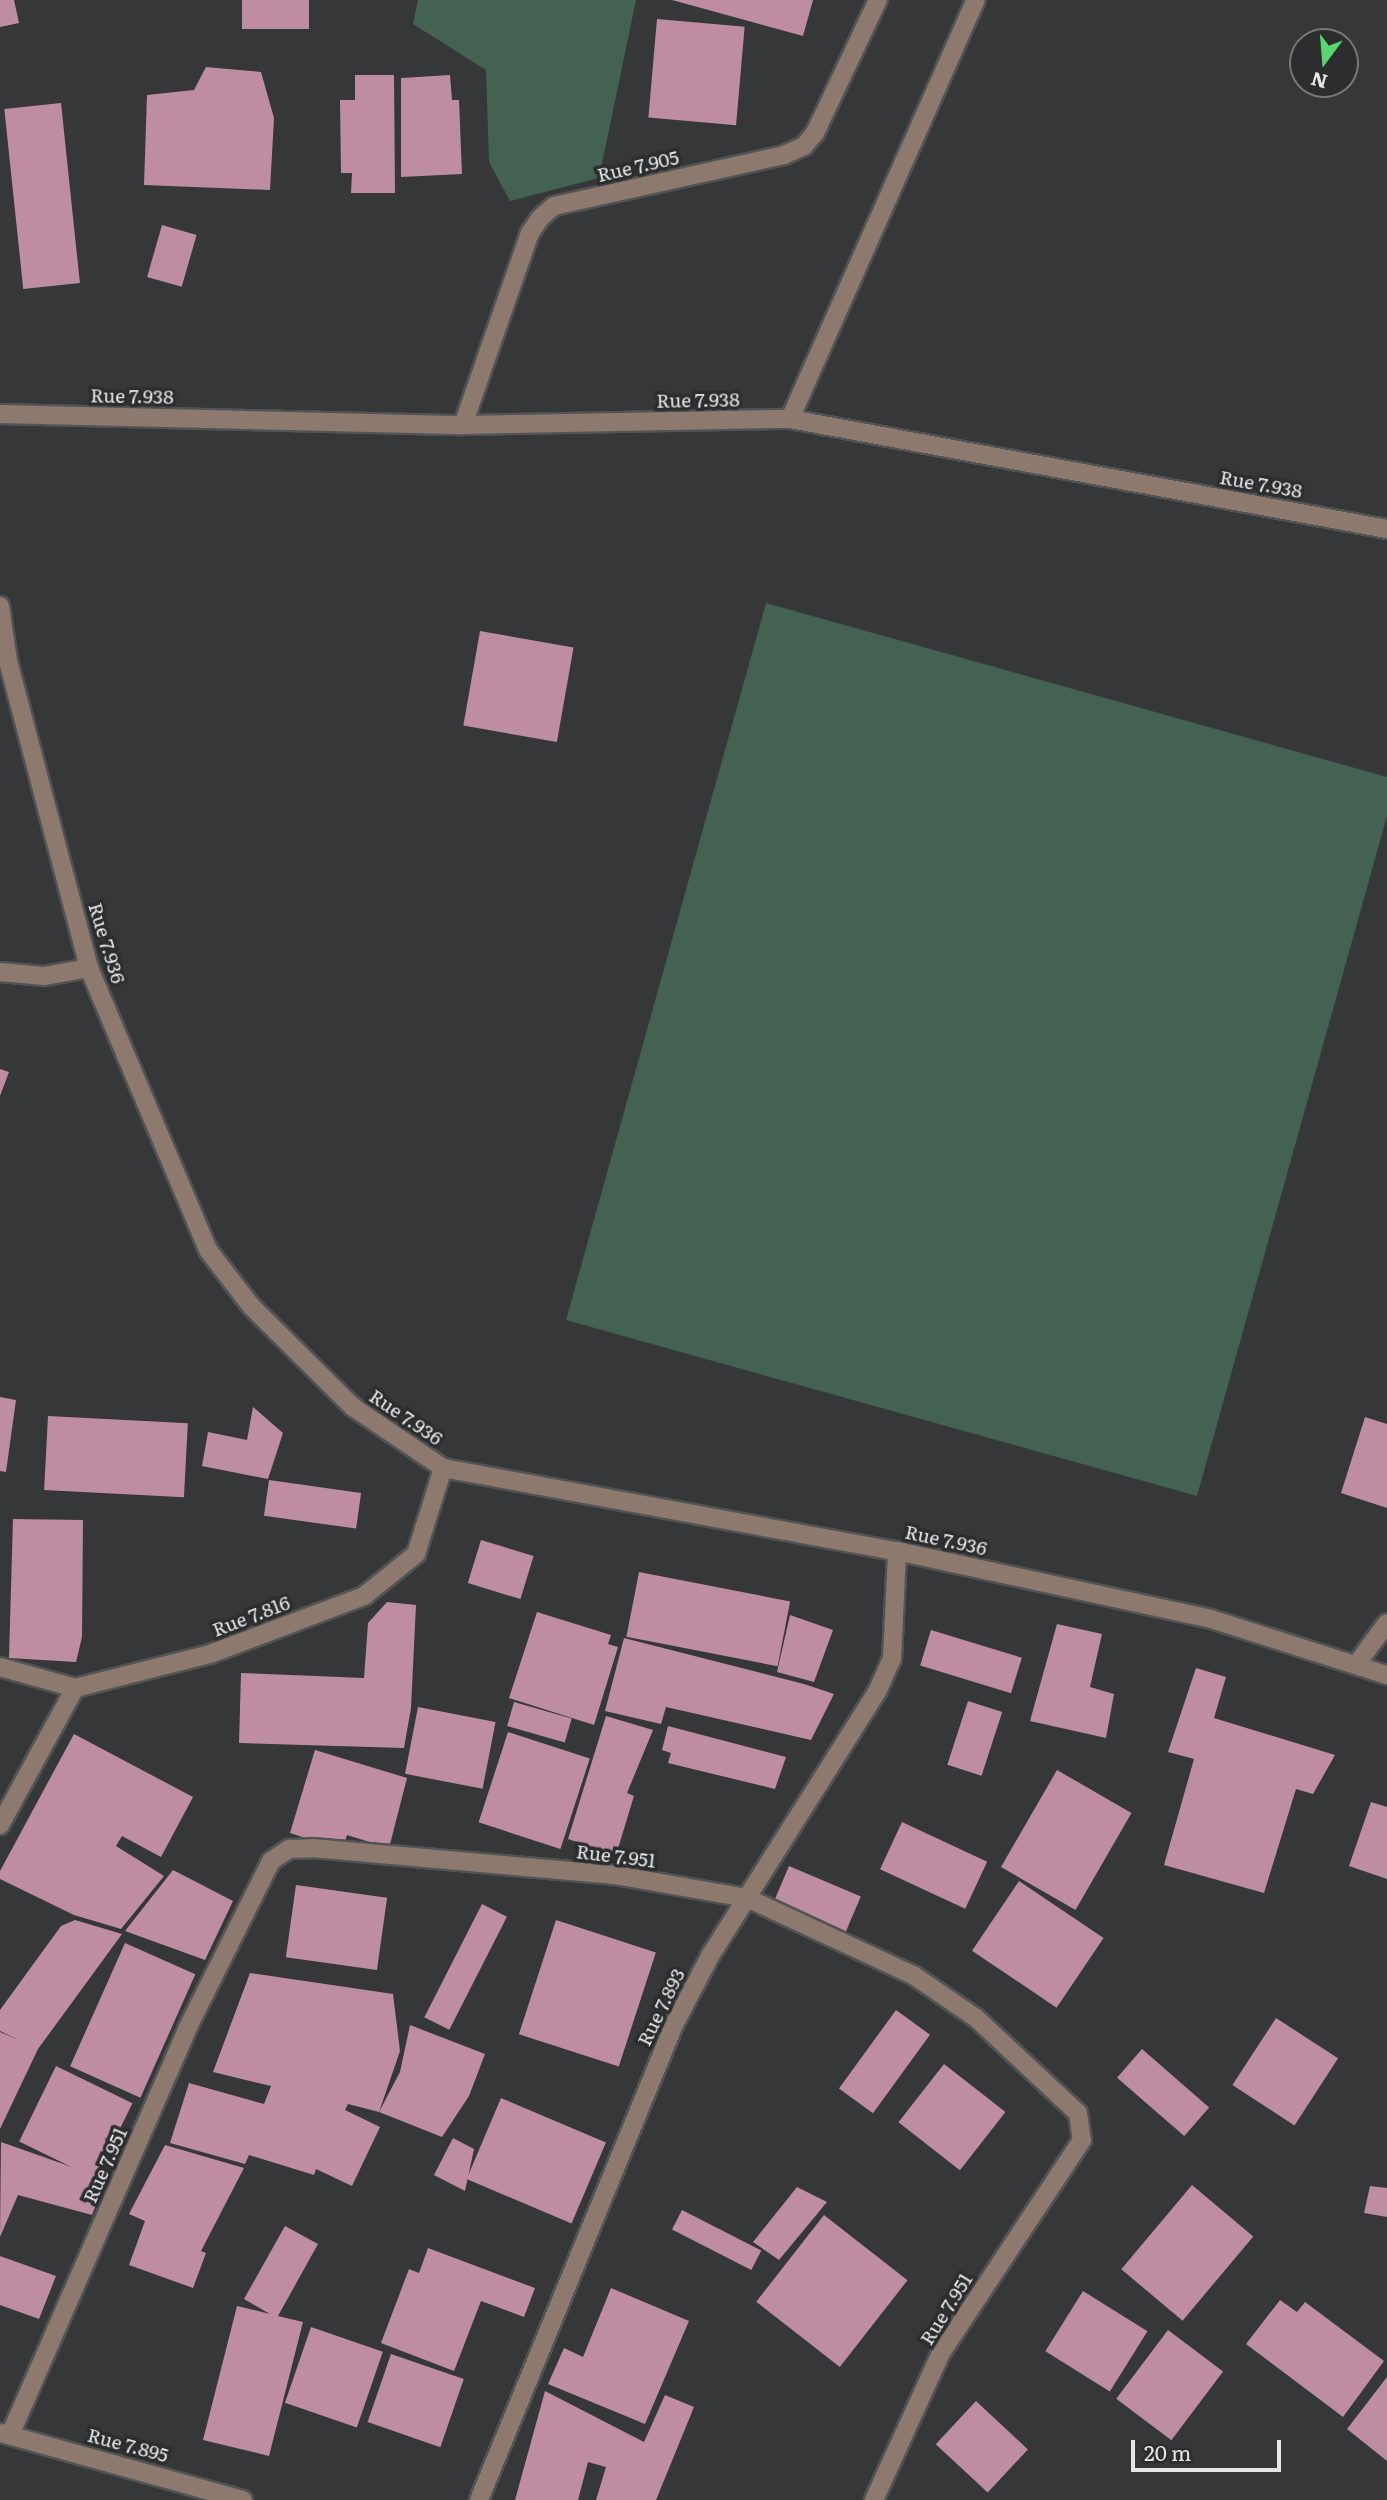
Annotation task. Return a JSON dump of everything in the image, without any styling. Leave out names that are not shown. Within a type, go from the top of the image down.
[{"type":"street","name":"Rue 7.905","points":[[463,425],[530,233],[540,218],[554,206],[784,155],[804,146],[815,133],[878,0]]},
{"type":"street","points":[[789,419],[976,0]]},
{"type":"street","name":"Rue 7.938","points":[[0,414],[463,425],[789,419],[1387,528]]},
{"type":"street","name":"Rue 7.936","points":[[0,606],[4,661],[89,968],[208,1250],[251,1306],[353,1407],[443,1468],[897,1551],[1211,1619],[1387,1675]]},
{"type":"street","points":[[0,972],[44,976],[89,968]]},
{"type":"street","name":"Rue 7.816","points":[[0,1667],[75,1688],[209,1654],[364,1596],[416,1553],[443,1468]]},
{"type":"street","name":"Rue 7.893","points":[[479,2500],[674,2025],[747,1898],[877,1692],[892,1659],[897,1551]]},
{"type":"street","points":[[1356,1665],[1387,1623]]},
{"type":"street","points":[[0,1825],[75,1688]]},
{"type":"street","name":"Rue 7.951","points":[[5,2433],[187,2029],[271,1861],[289,1849],[313,1848],[615,1875],[747,1898],[913,1975],[976,2018],[1078,2113],[1082,2140],[942,2353],[874,2500]]},
{"type":"street","name":"Rue 7.895","points":[[5,2433],[243,2500]]},
{"type":"green space","points":[[418,0],[636,0],[599,178],[510,201],[489,162],[486,70],[413,24]]},
{"type":"green space","points":[[766,603],[1387,777],[1387,816],[1197,1496],[566,1320]]},
{"type":"building","points":[[0,0],[14,0],[19,23],[0,27]]},
{"type":"building","points":[[242,0],[309,0],[309,29],[242,29]]},
{"type":"building","points":[[672,0],[813,0],[803,36]]},
{"type":"building","points":[[657,19],[745,27],[736,125],[648,118]]},
{"type":"building","points":[[206,67],[261,72],[274,118],[270,190],[144,185],[147,95],[194,90]]},
{"type":"building","points":[[355,75],[394,75],[395,193],[351,193],[352,173],[341,173],[340,100],[355,100]]},
{"type":"building","points":[[450,75],[452,100],[459,100],[462,174],[401,177],[401,78]]},
{"type":"building","points":[[61,103],[80,283],[23,289],[4,109]]},
{"type":"building","points":[[162,225],[197,235],[182,287],[147,277]]},
{"type":"building","points":[[480,631],[574,647],[557,742],[463,726]]},
{"type":"building","points":[[0,1069],[9,1072],[0,1096]]},
{"type":"building","points":[[0,1397],[16,1400],[6,1472],[0,1471]]},
{"type":"building","points":[[253,1407],[283,1433],[268,1479],[202,1466],[208,1432],[247,1440]]},
{"type":"building","points":[[48,1416],[188,1423],[184,1497],[44,1490]]},
{"type":"building","points":[[1365,1417],[1387,1424],[1387,1508],[1341,1493]]},
{"type":"building","points":[[269,1480],[361,1493],[356,1529],[264,1516]]},
{"type":"building","points":[[13,1519],[83,1520],[82,1637],[76,1662],[9,1658]]},
{"type":"building","points":[[481,1540],[534,1556],[520,1599],[468,1583]]},
{"type":"building","points":[[639,1572],[790,1601],[778,1666],[626,1637]]},
{"type":"building","points":[[387,1602],[416,1605],[411,1708],[404,1748],[239,1743],[241,1673],[364,1678],[368,1623]]},
{"type":"building","points":[[537,1612],[611,1635],[608,1644],[618,1647],[594,1725],[509,1698]]},
{"type":"building","points":[[790,1615],[833,1630],[814,1682],[777,1672]]},
{"type":"building","points":[[1057,1624],[1102,1634],[1090,1687],[1114,1694],[1106,1738],[1030,1721]]},
{"type":"building","points":[[931,1630],[1022,1658],[1011,1693],[920,1665]]},
{"type":"building","points":[[624,1638],[834,1694],[811,1740],[666,1707],[661,1724],[605,1711]]},
{"type":"building","points":[[1196,1668],[1226,1677],[1214,1718],[1335,1755],[1313,1794],[1296,1789],[1264,1893],[1164,1865],[1194,1759],[1168,1752]]},
{"type":"building","points":[[968,1701],[1002,1712],[982,1776],[947,1765]]},
{"type":"building","points":[[514,1702],[572,1719],[565,1743],[507,1726]]},
{"type":"building","points":[[418,1707],[496,1722],[483,1789],[405,1774]]},
{"type":"building","points":[[606,1716],[653,1730],[627,1793],[634,1796],[616,1855],[568,1839]]},
{"type":"building","points":[[668,1726],[786,1757],[775,1789],[668,1763],[671,1753],[662,1750]]},
{"type":"building","points":[[508,1732],[590,1759],[560,1849],[479,1822]]},
{"type":"building","points":[[74,1734],[193,1797],[161,1857],[122,1836],[116,1846],[164,1876],[121,1929],[74,1915],[0,1879],[0,1871]]},
{"type":"building","points":[[315,1750],[407,1778],[389,1848],[347,1835],[342,1850],[290,1833]]},
{"type":"building","points":[[1057,1770],[1131,1813],[1075,1910],[1001,1867]]},
{"type":"building","points":[[1371,1802],[1387,1807],[1387,1879],[1349,1866]]},
{"type":"building","points":[[902,1822],[987,1862],[965,1909],[880,1869]]},
{"type":"building","points":[[789,1866],[861,1896],[843,1939],[771,1908]]},
{"type":"building","points":[[173,1870],[233,1901],[205,1960],[125,1931]]},
{"type":"building","points":[[1019,1881],[1104,1938],[1057,2008],[972,1951]]},
{"type":"building","points":[[296,1885],[387,1898],[377,1970],[286,1957]]},
{"type":"building","points":[[482,1904],[507,1917],[449,2030],[424,2017]]},
{"type":"building","points":[[75,1920],[122,1934],[38,2049],[0,2129],[0,2032],[19,2040],[0,2031],[0,2010],[61,1926]]},
{"type":"building","points":[[556,1920],[656,1952],[619,2067],[519,2034]]},
{"type":"building","points":[[125,1943],[195,1974],[140,2098],[70,2066]]},
{"type":"building","points":[[250,1973],[393,1994],[400,2051],[379,2112],[348,2104],[345,2110],[380,2127],[352,2186],[316,2169],[314,2175],[249,2155],[245,2164],[170,2143],[189,2083],[264,2104],[271,2086],[213,2072]]},
{"type":"building","points":[[896,2010],[930,2035],[873,2113],[839,2088]]},
{"type":"building","points":[[1276,2018],[1338,2058],[1294,2125],[1232,2085]]},
{"type":"building","points":[[410,2025],[485,2054],[469,2096],[442,2137],[379,2112],[400,2072]]},
{"type":"building","points":[[1142,2049],[1209,2107],[1184,2136],[1117,2078]]},
{"type":"building","points":[[944,2064],[1005,2112],[960,2170],[898,2122]]},
{"type":"building","points":[[56,2066],[132,2103],[96,2179],[19,2141]]},
{"type":"building","points":[[501,2098],[606,2143],[572,2224],[467,2179]]},
{"type":"building","points":[[453,2138],[474,2149],[465,2191],[434,2175]]},
{"type":"building","points":[[1,2142],[106,2179],[92,2215],[18,2195],[0,2237]]},
{"type":"building","points":[[165,2145],[244,2168],[201,2251],[206,2253],[193,2288],[129,2265],[145,2221],[129,2214]]},
{"type":"building","points":[[1192,2185],[1253,2236],[1183,2321],[1121,2269]]},
{"type":"building","points":[[1370,2186],[1387,2188],[1387,2217],[1364,2213]]},
{"type":"building","points":[[797,2187],[827,2202],[779,2260],[753,2242]]},
{"type":"building","points":[[682,2210],[761,2250],[751,2270],[672,2230]]},
{"type":"building","points":[[824,2215],[908,2280],[840,2367],[756,2302]]},
{"type":"building","points":[[285,2226],[318,2244],[278,2316],[303,2322],[269,2456],[203,2440],[237,2306],[270,2314],[244,2299]]},
{"type":"building","points":[[428,2248],[535,2288],[524,2317],[481,2301],[454,2371],[381,2343],[409,2269],[419,2273]]},
{"type":"building","points":[[0,2256],[56,2276],[39,2319],[0,2305]]},
{"type":"building","points":[[611,2288],[689,2321],[645,2424],[548,2384],[564,2348],[583,2357]]},
{"type":"building","points":[[1083,2291],[1147,2331],[1110,2391],[1045,2351]]},
{"type":"building","points":[[1280,2300],[1297,2312],[1305,2302],[1384,2361],[1343,2417],[1246,2344]]},
{"type":"building","points":[[311,2327],[383,2352],[357,2427],[285,2403]]},
{"type":"building","points":[[1168,2330],[1223,2372],[1171,2440],[1116,2399]]},
{"type":"building","points":[[391,2354],[464,2379],[440,2447],[368,2422]]},
{"type":"building","points":[[1387,2377],[1387,2461],[1347,2429]]},
{"type":"building","points":[[545,2391],[644,2442],[665,2395],[694,2407],[656,2500],[596,2500],[606,2467],[588,2462],[578,2500],[515,2500]]},
{"type":"building","points":[[976,2401],[1028,2449],[988,2493],[936,2444]]}]
